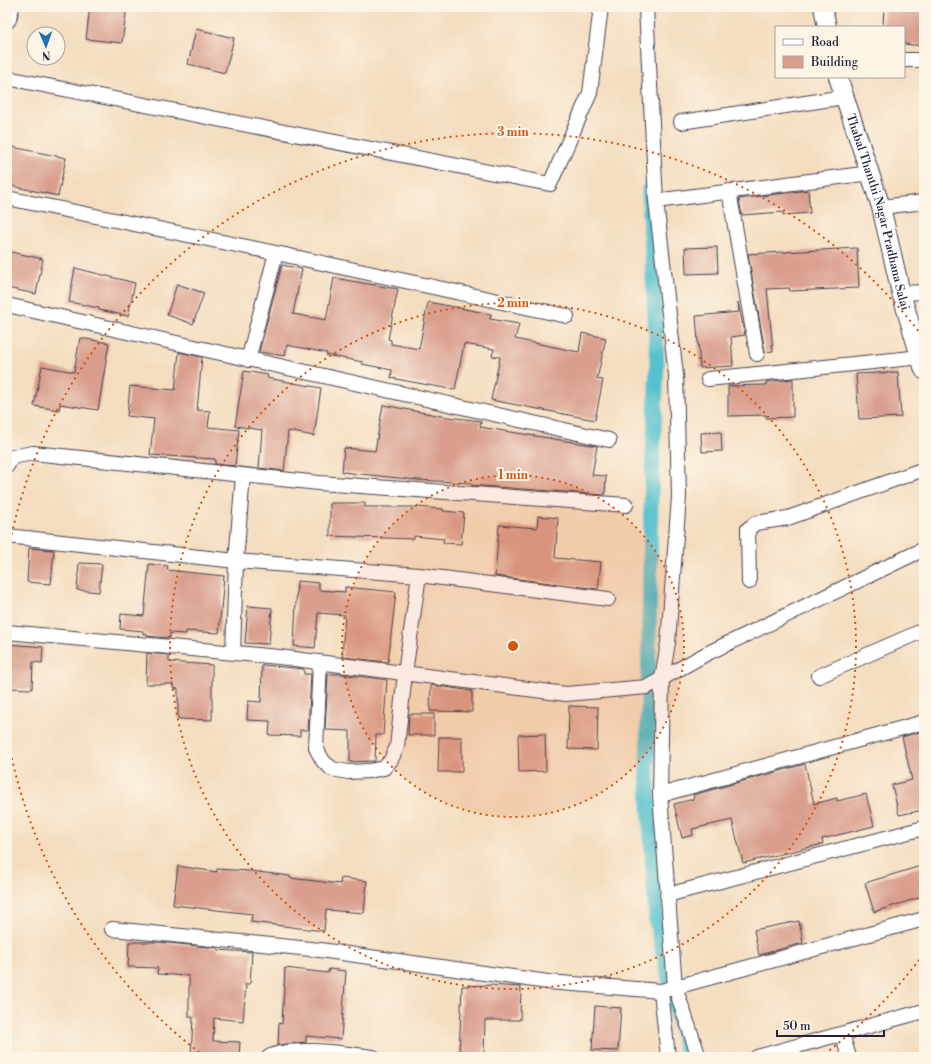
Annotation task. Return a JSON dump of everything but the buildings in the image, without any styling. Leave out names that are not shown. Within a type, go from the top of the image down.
[{"type":"main road","points":[[7,19],[10,7]]},
{"type":"main road","points":[[823,7],[827,26]]},
{"type":"main road","name":"Thabal Thanthi Nagar Pradhana Salai","points":[[838,78],[881,207],[901,293],[922,363]]},
{"type":"street","points":[[7,78],[550,184],[590,92],[601,7]]},
{"type":"street","points":[[646,7],[656,201],[676,375],[680,497],[668,643],[662,678],[660,795],[667,895],[668,1057]]},
{"type":"street","points":[[905,60],[924,60]]},
{"type":"street","points":[[680,122],[844,97]]},
{"type":"street","points":[[656,201],[870,173]]},
{"type":"street","points":[[728,191],[758,354]]},
{"type":"street","points":[[7,198],[276,253],[567,316]]},
{"type":"street","points":[[881,207],[924,202]]},
{"type":"street","points":[[248,360],[276,253]]},
{"type":"street","points":[[901,293],[924,292]]},
{"type":"street","points":[[7,305],[609,440]]},
{"type":"street","points":[[708,379],[922,363]]},
{"type":"street","points":[[7,466],[12,458],[33,453],[319,483],[626,505]]},
{"type":"street","points":[[749,582],[748,528],[756,522],[788,518],[924,469]]},
{"type":"street","points":[[233,653],[236,561],[243,476]]},
{"type":"street","points":[[7,536],[236,561],[419,575],[608,599]]},
{"type":"street","points":[[7,632],[320,662],[566,694],[647,687],[706,654],[924,549]]},
{"type":"street","points":[[320,662],[316,748],[323,761],[332,768],[348,772],[369,771],[384,768],[391,760],[397,747],[404,673],[419,575]]},
{"type":"street","points":[[818,676],[924,630]]},
{"type":"street","points":[[660,795],[924,722]]},
{"type":"street","points":[[667,895],[924,828]]},
{"type":"street","points":[[112,929],[320,950],[548,982],[668,989],[924,919]]},
{"type":"street","points":[[668,989],[699,1057]]},
{"type":"street","points":[[757,1057],[924,1011]]},
{"type":"street","points":[[842,1034],[849,1057]]},
{"type":"street","points":[[269,1057],[275,1054],[290,1051],[373,1057]]},
{"type":"waterway","points":[[649,189],[657,364],[651,501],[647,772],[656,921],[683,1039],[689,1057]]}]
